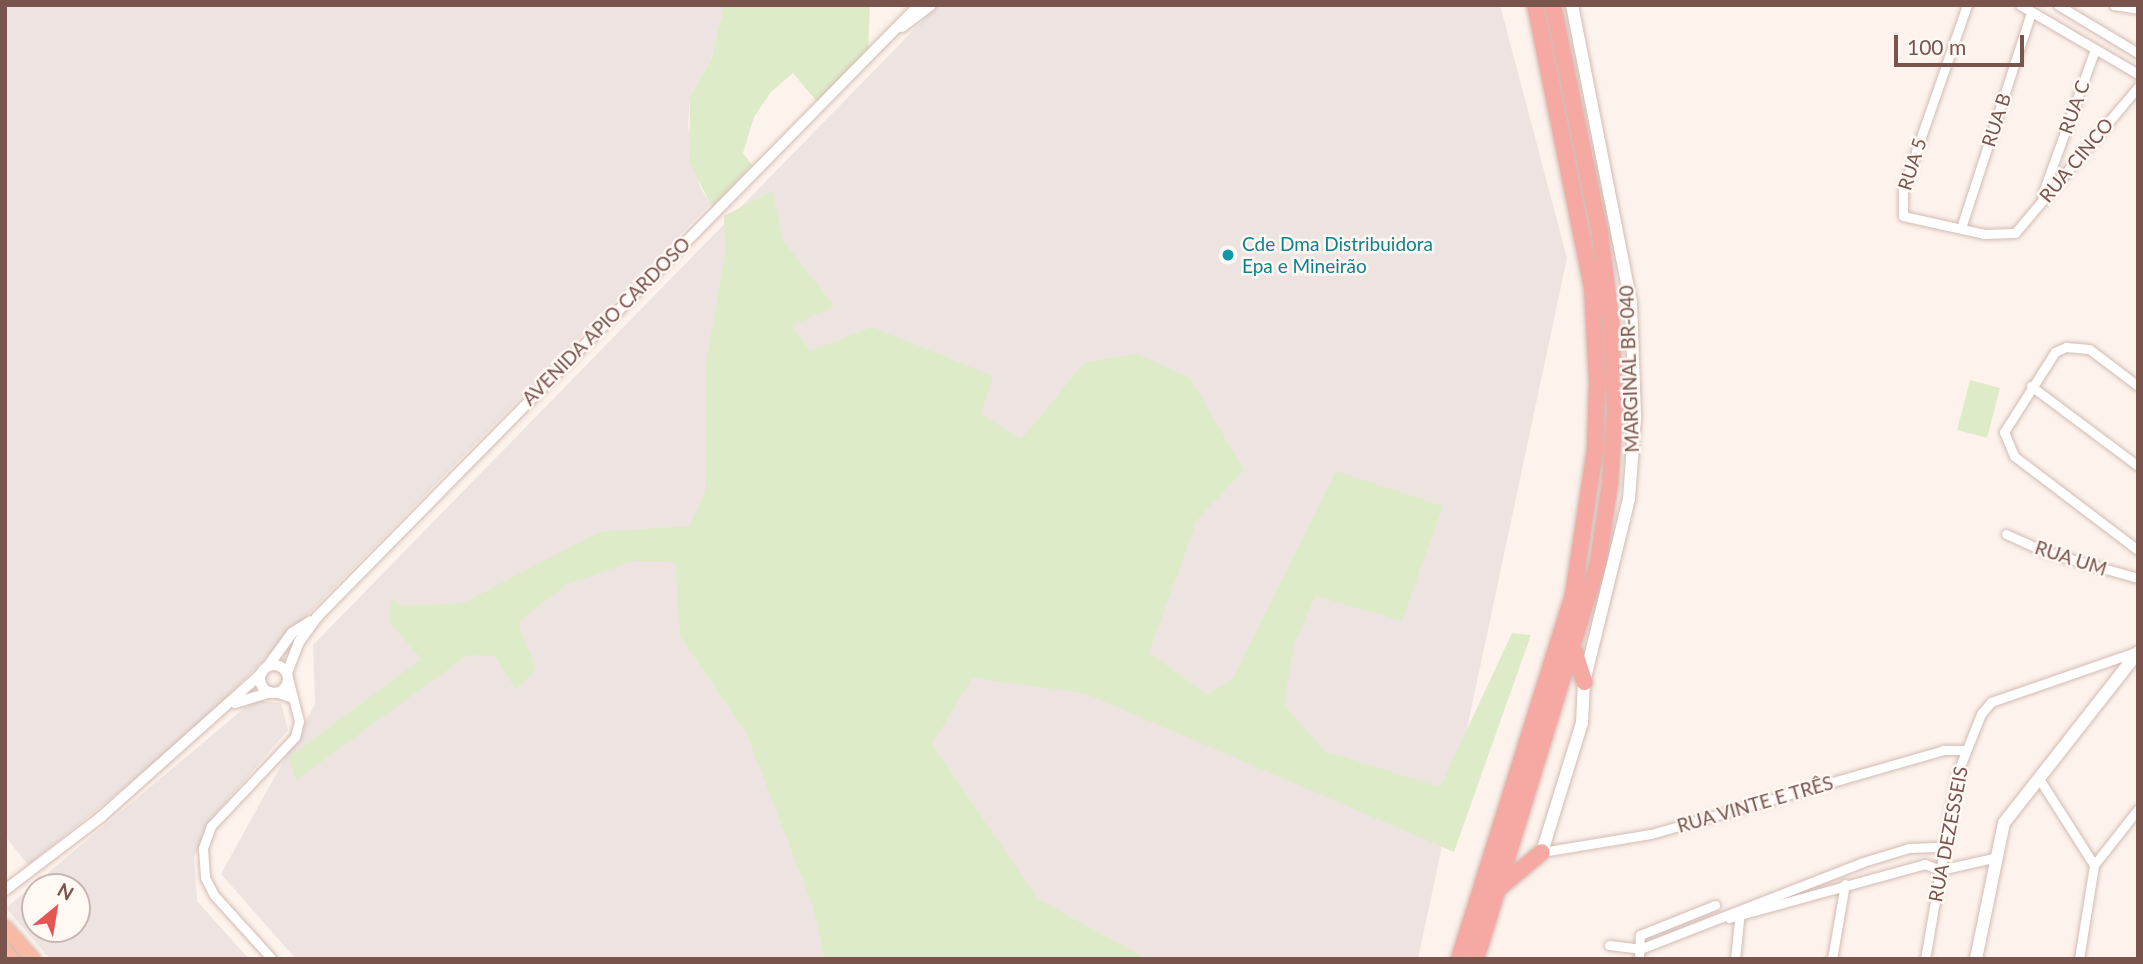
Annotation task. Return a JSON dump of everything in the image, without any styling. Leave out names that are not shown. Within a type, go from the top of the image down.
[{"type":"highway","points":[[1459,959],[1573,595],[1595,449],[1597,381],[1592,287],[1535,5]]},
{"type":"highway","points":[[1476,959],[1598,562],[1615,409],[1611,319],[1600,234],[1553,6]]},
{"type":"highway","points":[[1572,644],[1584,682]]},
{"type":"highway","points":[[1498,889],[1542,852]]},
{"type":"highway","points":[[5,927],[33,959]]},
{"type":"highway","points":[[5,951],[12,959]]},
{"type":"main road","name":"MARGINAL BR-040","points":[[1542,852],[1582,723],[1584,682],[1629,499],[1635,417],[1631,303],[1572,5]]},
{"type":"main road","points":[[1976,959],[1993,858],[2004,823],[2138,651]]},
{"type":"street","name":"AVENIDA APIO CARDOSO","points":[[900,29],[919,5]]},
{"type":"street","name":"AVENIDA APIO CARDOSO","points":[[287,676],[299,642],[317,617],[745,179],[900,29],[931,5]]},
{"type":"street","name":"RUA 5","points":[[1967,5],[1900,207],[1910,219],[1984,234],[2015,233]]},
{"type":"street","points":[[2020,5],[2138,74]]},
{"type":"street","points":[[2058,5],[2138,53]]},
{"type":"street","points":[[2114,5],[2138,9]]},
{"type":"street","name":"RUA B","points":[[1961,229],[2031,12]]},
{"type":"street","name":"RUA C","points":[[2039,204],[2095,49]]},
{"type":"street","name":"RUA CINCO","points":[[2015,233],[2138,87]]},
{"type":"street","points":[[2138,386],[2089,349],[2066,347],[2054,352],[2004,432],[2014,456],[2138,550]]},
{"type":"street","points":[[2031,386],[2138,466]]},
{"type":"street","name":"RUA UM","points":[[2006,534],[2046,552],[2138,578]]},
{"type":"street","name":"AVENIDA APIO CARDOSO","points":[[5,890],[101,817],[229,706],[265,670],[292,633],[317,617]]},
{"type":"street","name":"RUA DEZESSEIS","points":[[1925,959],[1943,847],[1966,750],[1991,702],[2138,651]]},
{"type":"street","points":[[272,959],[214,895],[205,877],[203,848],[211,826],[295,737],[299,721],[287,676],[279,666],[265,670],[262,685],[292,698]]},
{"type":"street","points":[[273,692],[285,688],[287,676]]},
{"type":"street","name":"AVENIDA APIO CARDOSO","points":[[229,706],[273,692]]},
{"type":"street","name":"RUA VINTE E TRÊS","points":[[1542,852],[1651,834],[1943,750],[1966,750]]},
{"type":"street","points":[[2038,777],[2094,865]]},
{"type":"street","points":[[2078,959],[2094,865],[2138,809]]},
{"type":"street","points":[[1741,913],[1863,862],[1909,848],[1943,847]]},
{"type":"street","points":[[1609,944],[1639,954],[1724,918],[1845,884],[1925,864],[1940,870],[1993,858]]},
{"type":"street","points":[[1832,959],[1845,884]]},
{"type":"street","points":[[1639,954],[1640,935],[1715,905]]},
{"type":"street","points":[[1735,959],[1741,913]]},
{"type":"shaded area","points":[[5,5],[724,5],[711,60],[690,96],[688,126],[700,187],[710,204],[191,734],[28,865],[5,836]]},
{"type":"shaded area","points":[[938,5],[1500,5],[1567,258],[1418,959],[296,959],[221,874],[315,704],[313,645]]},
{"type":"shaded area","points":[[254,700],[281,703],[288,730],[213,817],[194,857],[197,901],[249,959],[50,959],[36,943],[91,943],[91,873],[48,873]]},
{"type":"shaded area","points":[[21,895],[21,925],[6,908]]},
{"type":"green space","points":[[724,5],[870,5],[868,51],[817,102],[793,73],[771,92],[754,117],[743,153],[752,165],[712,208],[689,160],[690,96],[711,60]]},
{"type":"green space","points":[[772,191],[783,240],[834,306],[792,326],[810,351],[872,327],[993,376],[981,414],[1021,439],[1085,362],[1138,354],[1190,378],[1244,470],[1197,520],[1149,653],[1207,694],[1233,679],[1336,471],[1443,506],[1402,621],[1315,596],[1294,644],[1284,705],[1325,751],[1440,787],[1512,633],[1531,635],[1454,852],[1084,693],[972,678],[932,744],[1038,899],[1147,959],[825,959],[813,907],[747,735],[680,636],[675,562],[633,561],[566,585],[518,622],[536,669],[516,690],[494,656],[468,655],[296,780],[289,757],[421,659],[390,623],[391,597],[402,606],[463,603],[599,532],[689,526],[705,491],[706,363],[725,254],[724,216]]},
{"type":"green space","points":[[1970,380],[2000,388],[1987,438],[1957,430]]},
{"type":"place","name":"Cde Dma Distribuidora Epa e Mineirão","points":[[1228,255]]}]
